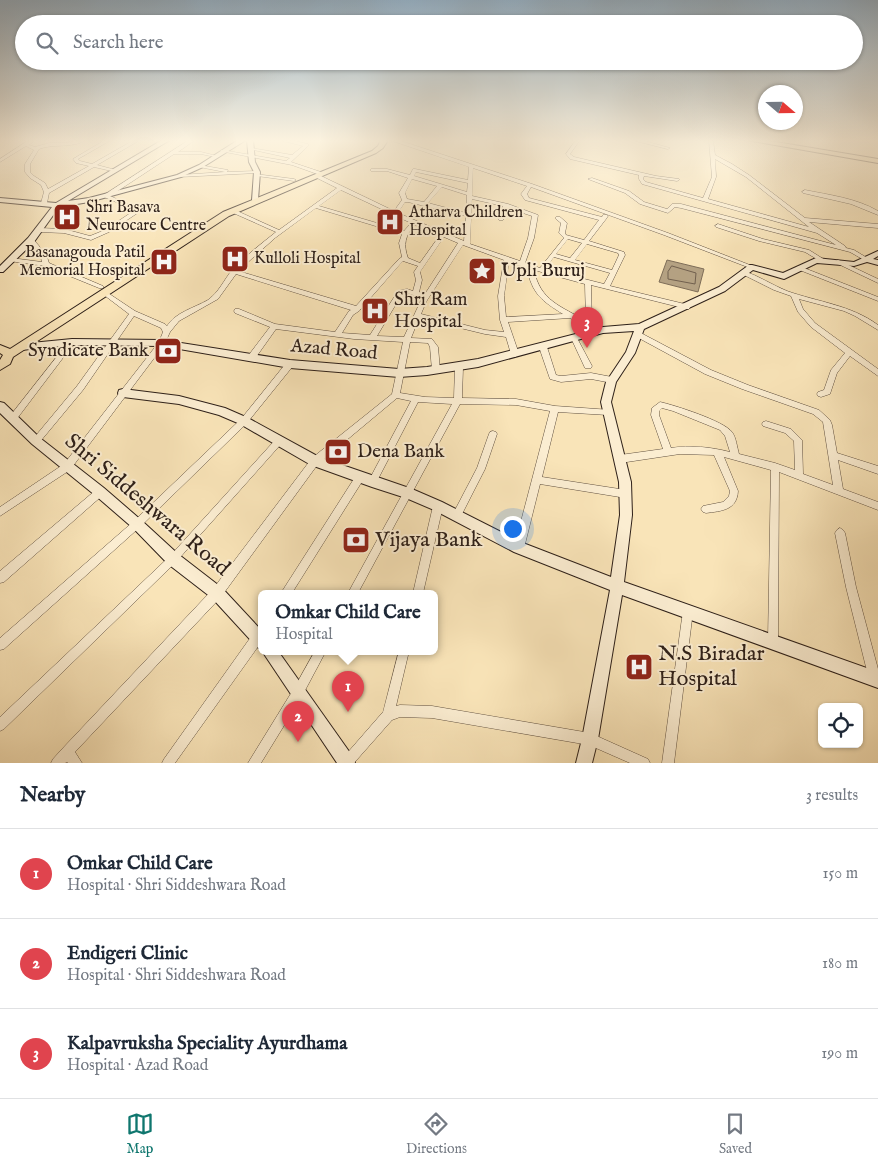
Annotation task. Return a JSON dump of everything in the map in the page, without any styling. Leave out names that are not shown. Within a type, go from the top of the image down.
[{"type":"main road","points":[[4,351],[22,347],[102,289],[205,220],[294,180],[312,176]]},
{"type":"main road","points":[[4,351],[102,289],[254,198],[314,176]]},
{"type":"main road","points":[[0,366],[6,361],[4,351]]},
{"type":"street","points":[[30,176],[43,184],[47,192],[44,203]]},
{"type":"street","points":[[47,192],[75,176]]},
{"type":"street","points":[[0,270],[31,240],[58,205],[106,176]]},
{"type":"street","points":[[106,196],[138,176]]},
{"type":"street","points":[[0,200],[58,205],[71,204],[179,176],[189,176]]},
{"type":"street","points":[[254,198],[257,176]]},
{"type":"street","points":[[267,176],[294,180]]},
{"type":"street","points":[[321,176],[341,188],[395,214],[464,244],[530,267],[687,307]]},
{"type":"street","points":[[403,176],[533,214]]},
{"type":"street","points":[[442,176],[470,182]]},
{"type":"street","points":[[56,763],[217,593],[316,461],[396,395],[407,339],[417,315],[427,297],[464,244],[469,215],[470,176]]},
{"type":"street","points":[[502,176],[752,267],[784,276],[806,264],[822,260],[854,264],[860,263],[878,253]]},
{"type":"street","points":[[642,176],[641,179],[644,183],[816,231]]},
{"type":"street","points":[[651,176],[677,180]]},
{"type":"street","points":[[705,200],[714,176]]},
{"type":"street","points":[[749,176],[816,231],[878,264]]},
{"type":"street","points":[[405,200],[402,193],[410,178]]},
{"type":"street","points":[[590,179],[632,194],[642,203],[662,210],[668,211],[677,205],[852,251]]},
{"type":"street","points":[[530,185],[524,194],[525,196],[541,203],[603,219]]},
{"type":"street","points":[[425,204],[440,186]]},
{"type":"street","points":[[0,512],[67,467],[162,343],[166,331],[176,319],[188,310],[213,300],[234,272],[280,232],[341,188]]},
{"type":"street","points":[[805,192],[868,208],[878,213]]},
{"type":"street","points":[[39,230],[64,231],[91,238],[107,232],[139,210],[106,196]]},
{"type":"street","points":[[405,200],[469,215]]},
{"type":"street","points":[[395,214],[405,200]]},
{"type":"street","points":[[533,214],[541,203]]},
{"type":"street","points":[[500,219],[506,205]]},
{"type":"street","points":[[315,206],[404,233]]},
{"type":"street","points":[[868,208],[878,208]]},
{"type":"street","points":[[233,211],[280,232]]},
{"type":"street","points":[[571,261],[608,213]]},
{"type":"street","points":[[522,264],[533,227],[535,217],[533,214]]},
{"type":"street","points":[[558,218],[564,223],[562,233],[567,237],[621,252],[622,255],[606,287]]},
{"type":"street","points":[[802,220],[878,226]]},
{"type":"street","points":[[405,258],[402,242],[404,233],[414,223]]},
{"type":"street","points":[[718,226],[761,240],[807,251],[822,260]]},
{"type":"street","points":[[415,294],[419,280],[417,272],[443,235]]},
{"type":"street","points":[[541,270],[567,237]]},
{"type":"street","points":[[31,240],[43,254],[46,264]]},
{"type":"street","points":[[552,255],[613,272]]},
{"type":"street","points":[[405,258],[422,266]]},
{"type":"street","points":[[337,335],[351,313],[405,258]]},
{"type":"street","points":[[507,259],[501,296],[503,320],[515,354]]},
{"type":"street","points":[[11,260],[46,264],[102,289],[133,314],[163,326],[166,331]]},
{"type":"street","points":[[838,262],[878,281]]},
{"type":"street","points":[[530,267],[533,282],[551,304],[593,329]]},
{"type":"street","name":"Azad Road","points":[[22,347],[72,342],[162,343],[290,364],[399,373],[436,370],[458,367],[543,347],[574,338],[593,329],[639,330],[722,288],[752,267]]},
{"type":"street","points":[[799,268],[878,298]]},
{"type":"street","points":[[234,272],[357,309]]},
{"type":"street","points":[[744,273],[794,295],[844,309],[861,316],[878,328]]},
{"type":"street","points":[[588,282],[593,329]]},
{"type":"street","points":[[372,338],[400,292],[406,291],[427,297]]},
{"type":"street","points":[[794,295],[806,318],[878,373]]},
{"type":"street","points":[[237,311],[274,326],[337,335],[424,340],[433,343],[436,370]]},
{"type":"street","points":[[36,441],[59,415],[133,314]]},
{"type":"street","points":[[417,315],[485,332],[508,334]]},
{"type":"street","points":[[503,320],[569,316]]},
{"type":"street","points":[[251,358],[274,326]]},
{"type":"street","points":[[584,763],[617,586],[626,514],[626,494],[620,459],[608,412],[606,392],[630,352],[639,330],[689,363],[723,379],[816,412],[826,420],[834,455],[839,492]]},
{"type":"street","points":[[574,338],[588,366]]},
{"type":"street","points":[[14,418],[72,342]]},
{"type":"street","points":[[543,347],[553,377],[561,379],[591,376],[612,380]]},
{"type":"street","points":[[821,394],[827,392],[834,372],[850,352]]},
{"type":"street","points":[[0,645],[137,524],[244,421],[290,364]]},
{"type":"street","points":[[355,590],[458,400],[458,367]]},
{"type":"street","points":[[123,393],[179,400],[221,411],[244,421],[316,461],[366,480],[408,493],[457,515],[519,548],[617,586],[877,679]]},
{"type":"street","points":[[396,395],[416,399],[516,402],[556,409],[608,412]]},
{"type":"street","points":[[288,590],[366,480],[416,399]]},
{"type":"street","points":[[668,451],[655,415],[655,410],[660,405],[674,408],[723,428],[729,434],[735,455]]},
{"type":"street","name":"Shri Siddeshwara Road","points":[[0,406],[36,441],[100,492],[174,559],[217,593],[258,635]]},
{"type":"street","points":[[519,548],[556,409]]},
{"type":"street","points":[[766,424],[788,431],[798,440],[799,476]]},
{"type":"street","points":[[457,515],[481,469],[492,434]]},
{"type":"street","points":[[0,725],[174,559],[279,440]]},
{"type":"street","points":[[620,459],[668,451],[699,450],[735,455],[799,476],[878,508]]},
{"type":"street","points":[[706,509],[733,502],[735,497],[717,452]]},
{"type":"street","points":[[834,455],[878,470]]},
{"type":"street","points":[[773,641],[774,467]]},
{"type":"street","points":[[537,480],[626,494]]},
{"type":"street","points":[[0,578],[100,492]]},
{"type":"street","points":[[419,590],[438,506]]},
{"type":"street","points":[[840,533],[851,587],[877,679]]},
{"type":"street","points":[[668,763],[688,611]]},
{"type":"street","points":[[168,763],[258,640]]},
{"type":"street","points":[[272,655],[347,763],[388,715],[403,655]]},
{"type":"street","points":[[254,763],[298,694],[319,655]]},
{"type":"street","points":[[388,715],[400,711],[432,712],[590,739],[644,763]]},
{"type":"street","points":[[67,752],[76,763]]},
{"type":"water","points":[[667,260],[704,269],[698,292],[659,282]]},
{"type":"place","name":"Shri Basava Neurocare Centre","points":[[67,217]]},
{"type":"place","name":"Atharva Children Hospital","points":[[390,222]]},
{"type":"place","name":"Kulloli Hospital","points":[[235,259]]},
{"type":"place","name":"Basanagouda Patil Memorial Hospital","points":[[164,262]]},
{"type":"place","name":"Upli Buruj","points":[[482,271]]},
{"type":"place","name":"Shri Ram Hospital","points":[[375,311]]},
{"type":"place","name":"Kalpavruksha Speciality Ayurdhama","points":[[587,348]]},
{"type":"place","name":"Syndicate Bank","points":[[168,351]]},
{"type":"place","name":"Dena Bank","points":[[338,452]]},
{"type":"place","name":"Vijaya Bank","points":[[356,540]]},
{"type":"place","name":"N.S Biradar Hospital","points":[[639,667]]},
{"type":"place","name":"Omkar Child Care","points":[[348,712]]},
{"type":"place","name":"Endigeri Clinic","points":[[298,742]]}]
